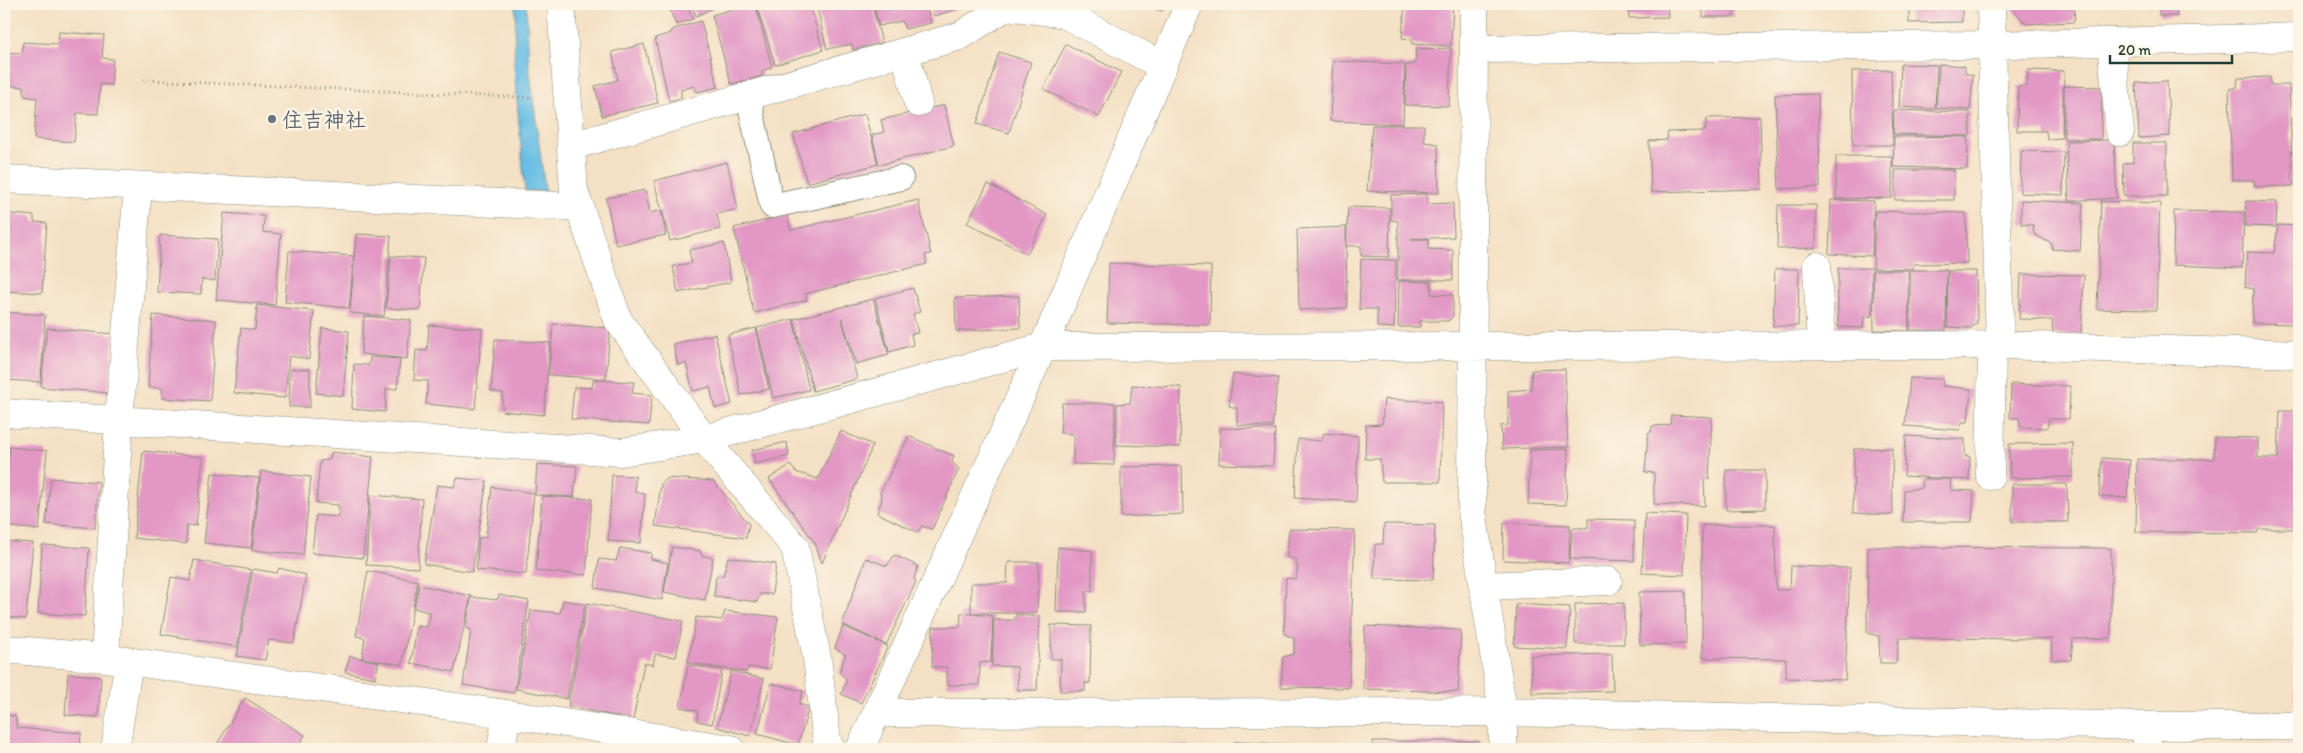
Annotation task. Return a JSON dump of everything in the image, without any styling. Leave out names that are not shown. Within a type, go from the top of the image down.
[{"type":"street","points":[[561,4],[574,191],[618,320],[704,439],[795,547],[817,658],[827,742],[831,749]]},
{"type":"street","points":[[860,749],[1044,347],[1189,4]]},
{"type":"street","points":[[1474,4],[1472,511],[1503,712],[1503,749]]},
{"type":"street","points":[[1990,476],[1996,345],[1991,4]]},
{"type":"street","points":[[571,146],[960,36],[976,16],[1008,6],[1064,14],[1163,66]]},
{"type":"street","points":[[1474,49],[1992,45],[2299,37]]},
{"type":"street","points":[[2111,42],[2120,132]]},
{"type":"street","points":[[905,52],[918,103]]},
{"type":"street","points":[[4,179],[580,207]]},
{"type":"street","points":[[115,749],[119,420],[138,186]]},
{"type":"street","points":[[1817,266],[1821,345]]},
{"type":"street","points":[[4,413],[621,452],[704,439],[1044,347],[1474,344],[1996,345],[2299,354]]},
{"type":"street","points":[[1483,586],[1608,581]]},
{"type":"street","points":[[4,649],[117,659],[507,714],[731,749]]},
{"type":"street","points":[[878,713],[1503,712],[2147,737],[2299,726]]},
{"type":"street","points":[[501,749],[507,714]]},
{"type":"lane","points":[[748,96],[772,206],[901,178]]},
{"type":"path","points":[[144,80],[535,98]]},
{"type":"water","points":[[516,4],[526,4],[529,66],[545,191],[525,191],[514,66]]},
{"type":"building","points":[[668,4],[687,4],[693,19],[676,25]]},
{"type":"building","points":[[691,4],[711,4],[713,8],[696,16]]},
{"type":"building","points":[[755,4],[772,67],[762,71],[762,76],[731,84],[712,15]]},
{"type":"building","points":[[756,4],[809,4],[823,50],[775,65]]},
{"type":"building","points":[[816,4],[872,4],[882,43],[853,50],[852,44],[827,49]]},
{"type":"building","points":[[873,4],[926,4],[931,23],[905,29],[902,21],[879,26]]},
{"type":"building","points":[[930,4],[969,4],[968,6],[934,16]]},
{"type":"building","points":[[1142,4],[1165,4],[1162,11]]},
{"type":"building","points":[[1405,4],[1453,4],[1451,46],[1412,44],[1411,39],[1402,38]]},
{"type":"building","points":[[1628,4],[1667,4],[1668,17],[1629,18]]},
{"type":"building","points":[[1703,4],[1733,4],[1734,17],[1703,17]]},
{"type":"building","points":[[1909,4],[1962,4],[1962,22],[1909,23]]},
{"type":"building","points":[[2014,4],[2075,4],[2074,22],[2026,24],[2014,11]]},
{"type":"building","points":[[2159,4],[2176,4],[2177,16],[2159,16]]},
{"type":"building","points":[[701,21],[718,87],[697,92],[694,86],[681,90],[681,98],[669,101],[655,38],[671,33],[673,29]]},
{"type":"building","points":[[59,32],[104,35],[102,58],[113,59],[111,85],[100,84],[98,114],[77,113],[74,142],[34,139],[37,98],[24,96],[24,87],[4,85],[4,52],[22,53],[23,42],[58,44]]},
{"type":"building","points":[[644,44],[658,103],[602,116],[595,86],[618,80],[612,52]]},
{"type":"building","points":[[1066,44],[1121,72],[1099,117],[1043,89]]},
{"type":"building","points":[[1451,48],[1449,106],[1405,105],[1406,65],[1415,64],[1416,49]]},
{"type":"building","points":[[999,52],[1031,62],[1009,133],[977,124]]},
{"type":"building","points":[[1333,61],[1405,64],[1403,124],[1330,121]]},
{"type":"building","points":[[1901,64],[1937,65],[1935,109],[1899,107]]},
{"type":"building","points":[[1939,64],[1965,66],[1965,73],[1973,75],[1970,110],[1936,108]]},
{"type":"building","points":[[1891,70],[1893,145],[1853,145],[1852,71]]},
{"type":"building","points":[[2028,70],[2064,71],[2062,138],[2047,139],[2046,131],[2017,131],[2018,86],[2027,86]]},
{"type":"building","points":[[2270,77],[2271,85],[2289,85],[2293,186],[2255,187],[2254,180],[2232,180],[2229,89],[2237,87],[2238,78]]},
{"type":"building","points":[[2167,81],[2170,136],[2139,138],[2136,83]]},
{"type":"building","points":[[2064,86],[2102,87],[2101,139],[2064,139]]},
{"type":"building","points":[[1818,94],[1820,187],[1779,189],[1775,95]]},
{"type":"building","points":[[944,105],[954,146],[879,165],[872,135],[884,132],[881,120]]},
{"type":"building","points":[[1894,110],[1970,112],[1970,136],[1893,134]]},
{"type":"building","points":[[865,114],[878,164],[807,183],[793,134]]},
{"type":"building","points":[[1760,117],[1762,189],[1651,192],[1649,141],[1667,140],[1668,132],[1705,131],[1707,118]]},
{"type":"building","points":[[1372,125],[1424,125],[1424,142],[1438,144],[1439,193],[1367,191]]},
{"type":"building","points":[[1894,136],[1968,137],[1967,169],[1893,167]]},
{"type":"building","points":[[2114,140],[2117,198],[2069,201],[2066,141]]},
{"type":"building","points":[[2133,143],[2167,143],[2167,196],[2124,196],[2123,164],[2133,162]]},
{"type":"building","points":[[2021,151],[2064,152],[2063,195],[2020,193]]},
{"type":"building","points":[[1836,156],[1892,156],[1892,198],[1836,199]]},
{"type":"building","points":[[727,162],[738,209],[717,214],[720,229],[670,241],[654,181]]},
{"type":"building","points":[[1895,170],[1954,170],[1954,200],[1895,200]]},
{"type":"building","points":[[988,184],[1047,215],[1027,254],[967,223]]},
{"type":"building","points":[[645,190],[650,213],[661,210],[666,235],[616,245],[606,198]]},
{"type":"building","points":[[1427,194],[1427,204],[1453,203],[1454,237],[1411,239],[1429,239],[1428,249],[1453,250],[1453,280],[1398,280],[1398,221],[1391,220],[1391,195]]},
{"type":"building","points":[[918,200],[931,254],[925,255],[927,264],[805,294],[807,300],[754,313],[734,228],[787,215],[791,230]]},
{"type":"building","points":[[1831,200],[1874,201],[1872,256],[1829,254]]},
{"type":"building","points":[[2021,200],[2083,203],[2080,251],[2052,249],[2052,244],[2034,234],[2033,225],[2021,224]]},
{"type":"building","points":[[2101,201],[2160,203],[2156,310],[2097,309]]},
{"type":"building","points":[[2246,201],[2277,202],[2276,227],[2245,226]]},
{"type":"building","points":[[1778,205],[1816,205],[1816,248],[1777,249]]},
{"type":"building","points":[[1348,207],[1390,208],[1389,257],[1361,256],[1361,246],[1346,246]]},
{"type":"building","points":[[1875,211],[1966,213],[1967,263],[1914,264],[1913,269],[1873,268]]},
{"type":"building","points":[[2174,211],[2244,212],[2242,268],[2173,265]]},
{"type":"building","points":[[4,213],[34,216],[34,222],[47,223],[42,293],[4,291]]},
{"type":"building","points":[[224,213],[264,216],[263,232],[281,234],[275,305],[216,300]]},
{"type":"building","points":[[2278,225],[2299,226],[2299,324],[2252,323],[2253,289],[2245,287],[2247,252],[2274,253]]},
{"type":"building","points":[[1346,227],[1347,308],[1299,310],[1297,229]]},
{"type":"building","points":[[356,234],[391,236],[384,316],[350,313]]},
{"type":"building","points":[[160,235],[218,239],[215,281],[202,279],[201,294],[157,292]]},
{"type":"building","points":[[724,243],[731,282],[678,293],[673,266],[692,263],[689,250]]},
{"type":"building","points":[[289,251],[354,256],[349,308],[285,302]]},
{"type":"building","points":[[391,256],[424,258],[420,310],[386,308]]},
{"type":"building","points":[[1361,259],[1396,260],[1394,328],[1377,327],[1377,309],[1359,309]]},
{"type":"building","points":[[1109,263],[1211,266],[1210,325],[1107,323]]},
{"type":"building","points":[[1838,268],[1872,268],[1872,316],[1864,317],[1863,328],[1838,327]]},
{"type":"building","points":[[1775,269],[1799,269],[1798,326],[1773,326]]},
{"type":"building","points":[[1873,270],[1908,270],[1909,331],[1874,330]]},
{"type":"building","points":[[1910,270],[1947,270],[1946,331],[1910,330]]},
{"type":"building","points":[[1948,271],[1976,271],[1977,323],[1971,328],[1947,327]]},
{"type":"building","points":[[2021,274],[2084,275],[2081,335],[2053,334],[2052,320],[2019,319]]},
{"type":"building","points":[[1399,281],[1431,282],[1431,294],[1453,295],[1453,316],[1448,321],[1420,321],[1420,327],[1398,327]]},
{"type":"building","points":[[913,288],[920,312],[913,314],[918,333],[911,334],[913,345],[889,352],[875,298]]},
{"type":"building","points":[[1019,296],[1020,328],[956,331],[955,298]]},
{"type":"building","points":[[873,299],[889,355],[856,364],[842,318],[857,379],[813,391],[794,319]]},
{"type":"building","points":[[257,305],[314,311],[309,359],[289,356],[285,398],[234,393],[241,328],[255,330]]},
{"type":"building","points":[[4,312],[45,315],[41,382],[4,380]]},
{"type":"building","points":[[153,315],[216,320],[210,401],[162,398],[162,388],[148,387]]},
{"type":"building","points":[[364,316],[411,320],[407,359],[361,354]]},
{"type":"building","points":[[793,319],[809,390],[773,398],[757,328]]},
{"type":"building","points":[[553,324],[610,328],[606,379],[549,375]]},
{"type":"building","points":[[429,325],[482,328],[475,409],[426,404],[428,381],[414,380],[416,350],[427,351]]},
{"type":"building","points":[[47,328],[114,334],[108,393],[41,387]]},
{"type":"building","points":[[322,328],[349,331],[343,396],[316,393]]},
{"type":"building","points":[[756,328],[769,389],[741,395],[728,335]]},
{"type":"building","points":[[715,334],[732,404],[715,408],[710,387],[693,391],[686,363],[678,365],[673,344]]},
{"type":"building","points":[[495,339],[550,343],[544,415],[502,411],[503,393],[491,391]]},
{"type":"building","points":[[370,357],[400,359],[397,389],[386,389],[385,412],[352,409],[354,364],[369,365]]},
{"type":"building","points":[[290,369],[310,369],[310,407],[289,407]]},
{"type":"building","points":[[1565,369],[1568,447],[1502,449],[1501,426],[1508,425],[1508,391],[1531,389],[1532,370]]},
{"type":"building","points":[[1233,374],[1278,378],[1272,427],[1237,425],[1237,408],[1229,406]]},
{"type":"building","points":[[1910,378],[1943,379],[1942,386],[1971,389],[1968,422],[1962,422],[1960,430],[1905,426]]},
{"type":"building","points":[[593,380],[634,382],[632,393],[652,395],[649,425],[571,419],[574,387],[592,388]]},
{"type":"building","points":[[2011,384],[2070,386],[2069,419],[2049,419],[2047,428],[2020,427],[2019,418],[2010,418]]},
{"type":"building","points":[[1132,385],[1181,387],[1180,447],[1116,445],[1117,404],[1130,403]]},
{"type":"building","points":[[1384,399],[1442,402],[1440,482],[1382,482],[1380,459],[1365,459],[1366,425],[1382,424]]},
{"type":"building","points":[[1062,403],[1115,403],[1114,465],[1073,464],[1073,434],[1060,433]]},
{"type":"building","points":[[2280,411],[2299,411],[2299,529],[2259,529],[2257,533],[2136,532],[2137,459],[2214,459],[2215,437],[2258,438],[2258,458],[2278,458]]},
{"type":"building","points":[[1671,415],[1712,417],[1709,479],[1704,479],[1705,506],[1654,504],[1654,473],[1645,472],[1648,433],[1651,432],[1652,426],[1670,425]]},
{"type":"building","points":[[1220,428],[1275,429],[1273,466],[1219,464]]},
{"type":"building","points":[[841,431],[873,445],[822,563],[815,543],[769,479],[790,465],[796,472],[818,479]]},
{"type":"building","points":[[1324,433],[1358,436],[1356,502],[1295,498],[1298,439],[1321,441]]},
{"type":"building","points":[[909,436],[954,456],[952,462],[959,469],[932,529],[922,526],[917,532],[877,513],[882,499],[880,493]]},
{"type":"building","points":[[1906,436],[1965,439],[1965,456],[1970,457],[1969,480],[1904,476]]},
{"type":"building","points":[[787,442],[789,456],[755,464],[752,450]]},
{"type":"building","points":[[2073,443],[2073,477],[2010,478],[2009,444]]},
{"type":"building","points":[[10,447],[47,451],[39,530],[4,526],[4,485],[6,486]]},
{"type":"building","points":[[1892,448],[1893,515],[1853,513],[1854,449]]},
{"type":"building","points":[[1568,449],[1566,505],[1528,504],[1530,450]]},
{"type":"building","points":[[143,451],[203,457],[196,526],[187,525],[186,544],[134,538]]},
{"type":"building","points":[[332,452],[373,457],[363,558],[312,553],[316,515],[337,517],[339,512],[338,505],[316,503],[320,461],[329,460]]},
{"type":"building","points":[[2102,458],[2130,460],[2127,498],[2099,496]]},
{"type":"building","points":[[537,464],[577,466],[574,497],[535,495]]},
{"type":"building","points":[[1182,466],[1183,514],[1121,517],[1121,467]]},
{"type":"building","points":[[1726,470],[1765,470],[1765,509],[1726,510]]},
{"type":"building","points":[[261,471],[311,477],[303,555],[252,550]]},
{"type":"building","points":[[212,473],[259,478],[251,548],[204,543]]},
{"type":"building","points":[[612,475],[635,476],[635,492],[645,494],[641,543],[608,541]]},
{"type":"building","points":[[51,478],[99,482],[95,528],[46,524]]},
{"type":"building","points":[[457,478],[487,481],[472,572],[424,564],[437,485],[454,487]]},
{"type":"building","points":[[668,478],[713,481],[749,524],[746,538],[655,526],[661,484]]},
{"type":"building","points":[[1923,479],[1950,479],[1951,490],[1974,491],[1972,522],[1903,522],[1904,490],[1922,488]]},
{"type":"building","points":[[2012,484],[2067,484],[2068,522],[2012,522]]},
{"type":"building","points":[[492,487],[534,493],[526,574],[476,570],[479,538],[486,537]]},
{"type":"building","points":[[370,495],[422,499],[418,568],[366,565]]},
{"type":"building","points":[[542,496],[592,499],[586,575],[536,571]]},
{"type":"building","points":[[1645,513],[1686,515],[1684,575],[1642,573]]},
{"type":"building","points":[[1588,519],[1634,520],[1634,561],[1570,559],[1572,528],[1588,528]]},
{"type":"building","points":[[1504,523],[1570,525],[1569,563],[1503,560]]},
{"type":"building","points":[[1384,524],[1435,525],[1433,580],[1374,579],[1375,544],[1383,544]]},
{"type":"building","points":[[1702,525],[1775,525],[1776,590],[1790,590],[1791,566],[1850,568],[1845,680],[1786,678],[1786,659],[1702,658]]},
{"type":"building","points":[[1289,529],[1355,530],[1349,688],[1281,687],[1283,657],[1294,654],[1294,638],[1284,634],[1286,578],[1295,579],[1298,569],[1295,559],[1287,557]]},
{"type":"building","points":[[4,541],[33,543],[26,619],[4,617]]},
{"type":"building","points":[[42,545],[89,548],[85,616],[38,613]]},
{"type":"building","points":[[672,547],[701,551],[701,555],[713,558],[705,600],[664,592]]},
{"type":"building","points":[[1058,547],[1092,551],[1092,591],[1086,591],[1086,612],[1056,612]]},
{"type":"building","points":[[1868,547],[2111,548],[2111,638],[2073,639],[2071,660],[2052,660],[2051,639],[1899,638],[1896,663],[1880,663],[1879,636],[1867,633]]},
{"type":"building","points":[[620,548],[651,553],[651,559],[668,563],[662,600],[595,588],[599,559],[616,561]]},
{"type":"building","points":[[894,555],[918,566],[914,578],[916,582],[886,645],[842,624],[866,558],[887,566]]},
{"type":"building","points":[[728,557],[776,564],[772,594],[760,594],[757,602],[714,596],[716,576],[723,576]]},
{"type":"building","points":[[194,560],[251,570],[237,647],[161,634],[171,577],[190,581]]},
{"type":"building","points":[[1008,562],[1039,562],[1037,613],[971,613],[971,583],[1007,583]]},
{"type":"building","points":[[279,568],[306,575],[294,643],[269,640],[265,660],[237,656],[253,569],[277,573]]},
{"type":"building","points":[[368,571],[418,581],[402,665],[362,658],[365,638],[356,636]]},
{"type":"building","points":[[419,585],[471,596],[454,672],[411,663],[417,626],[427,627],[431,613],[414,608]]},
{"type":"building","points":[[1685,591],[1686,644],[1640,645],[1639,592]]},
{"type":"building","points":[[499,595],[529,601],[514,693],[463,685],[471,630],[466,628],[471,597],[497,600]]},
{"type":"building","points":[[563,600],[585,604],[567,699],[516,689],[531,610],[560,613]]},
{"type":"building","points":[[587,603],[683,621],[676,657],[655,654],[653,665],[644,663],[633,720],[568,706]]},
{"type":"building","points":[[1624,603],[1624,644],[1575,644],[1575,604]]},
{"type":"building","points":[[1516,604],[1570,607],[1567,649],[1514,646]]},
{"type":"building","points":[[725,611],[778,617],[770,669],[748,667],[747,672],[688,663],[696,617],[722,620]]},
{"type":"building","points":[[961,613],[993,616],[991,662],[980,663],[979,685],[947,685],[947,667],[932,667],[933,627],[960,627]]},
{"type":"building","points":[[1016,615],[1040,616],[1037,690],[1018,690],[1017,667],[992,666],[994,620],[1014,620]]},
{"type":"building","points":[[1051,625],[1091,626],[1090,683],[1085,683],[1085,691],[1060,691],[1061,659],[1051,659]]},
{"type":"building","points":[[843,626],[888,646],[861,703],[841,694],[847,680],[839,672],[846,655],[835,648]]},
{"type":"building","points":[[1365,626],[1461,630],[1458,692],[1363,689]]},
{"type":"building","points":[[1612,654],[1613,691],[1532,693],[1531,656]]},
{"type":"building","points":[[350,656],[379,662],[375,678],[345,672]]},
{"type":"building","points":[[2297,664],[2299,664],[2299,699],[2295,699]]},
{"type":"building","points":[[688,665],[722,670],[712,724],[697,721],[698,711],[680,707]]},
{"type":"building","points":[[731,671],[764,679],[750,736],[717,727]]},
{"type":"building","points":[[68,673],[101,677],[98,717],[65,715]]},
{"type":"building","points":[[771,683],[803,691],[799,704],[809,707],[798,745],[757,734]]},
{"type":"building","points":[[245,698],[305,735],[297,749],[214,749]]},
{"type":"building","points":[[4,715],[15,716],[17,728],[81,733],[80,749],[4,749]]},
{"type":"building","points":[[1373,741],[1479,741],[1478,749],[1373,749]]},
{"type":"building","points":[[1234,742],[1310,745],[1312,749],[1234,749]]},
{"type":"building","points":[[1144,745],[1188,746],[1188,749],[1144,749]]},
{"type":"building","points":[[2299,746],[2299,749],[2175,749],[2175,747]]},
{"type":"place","name":"住吉神社","points":[[272,119]]}]
